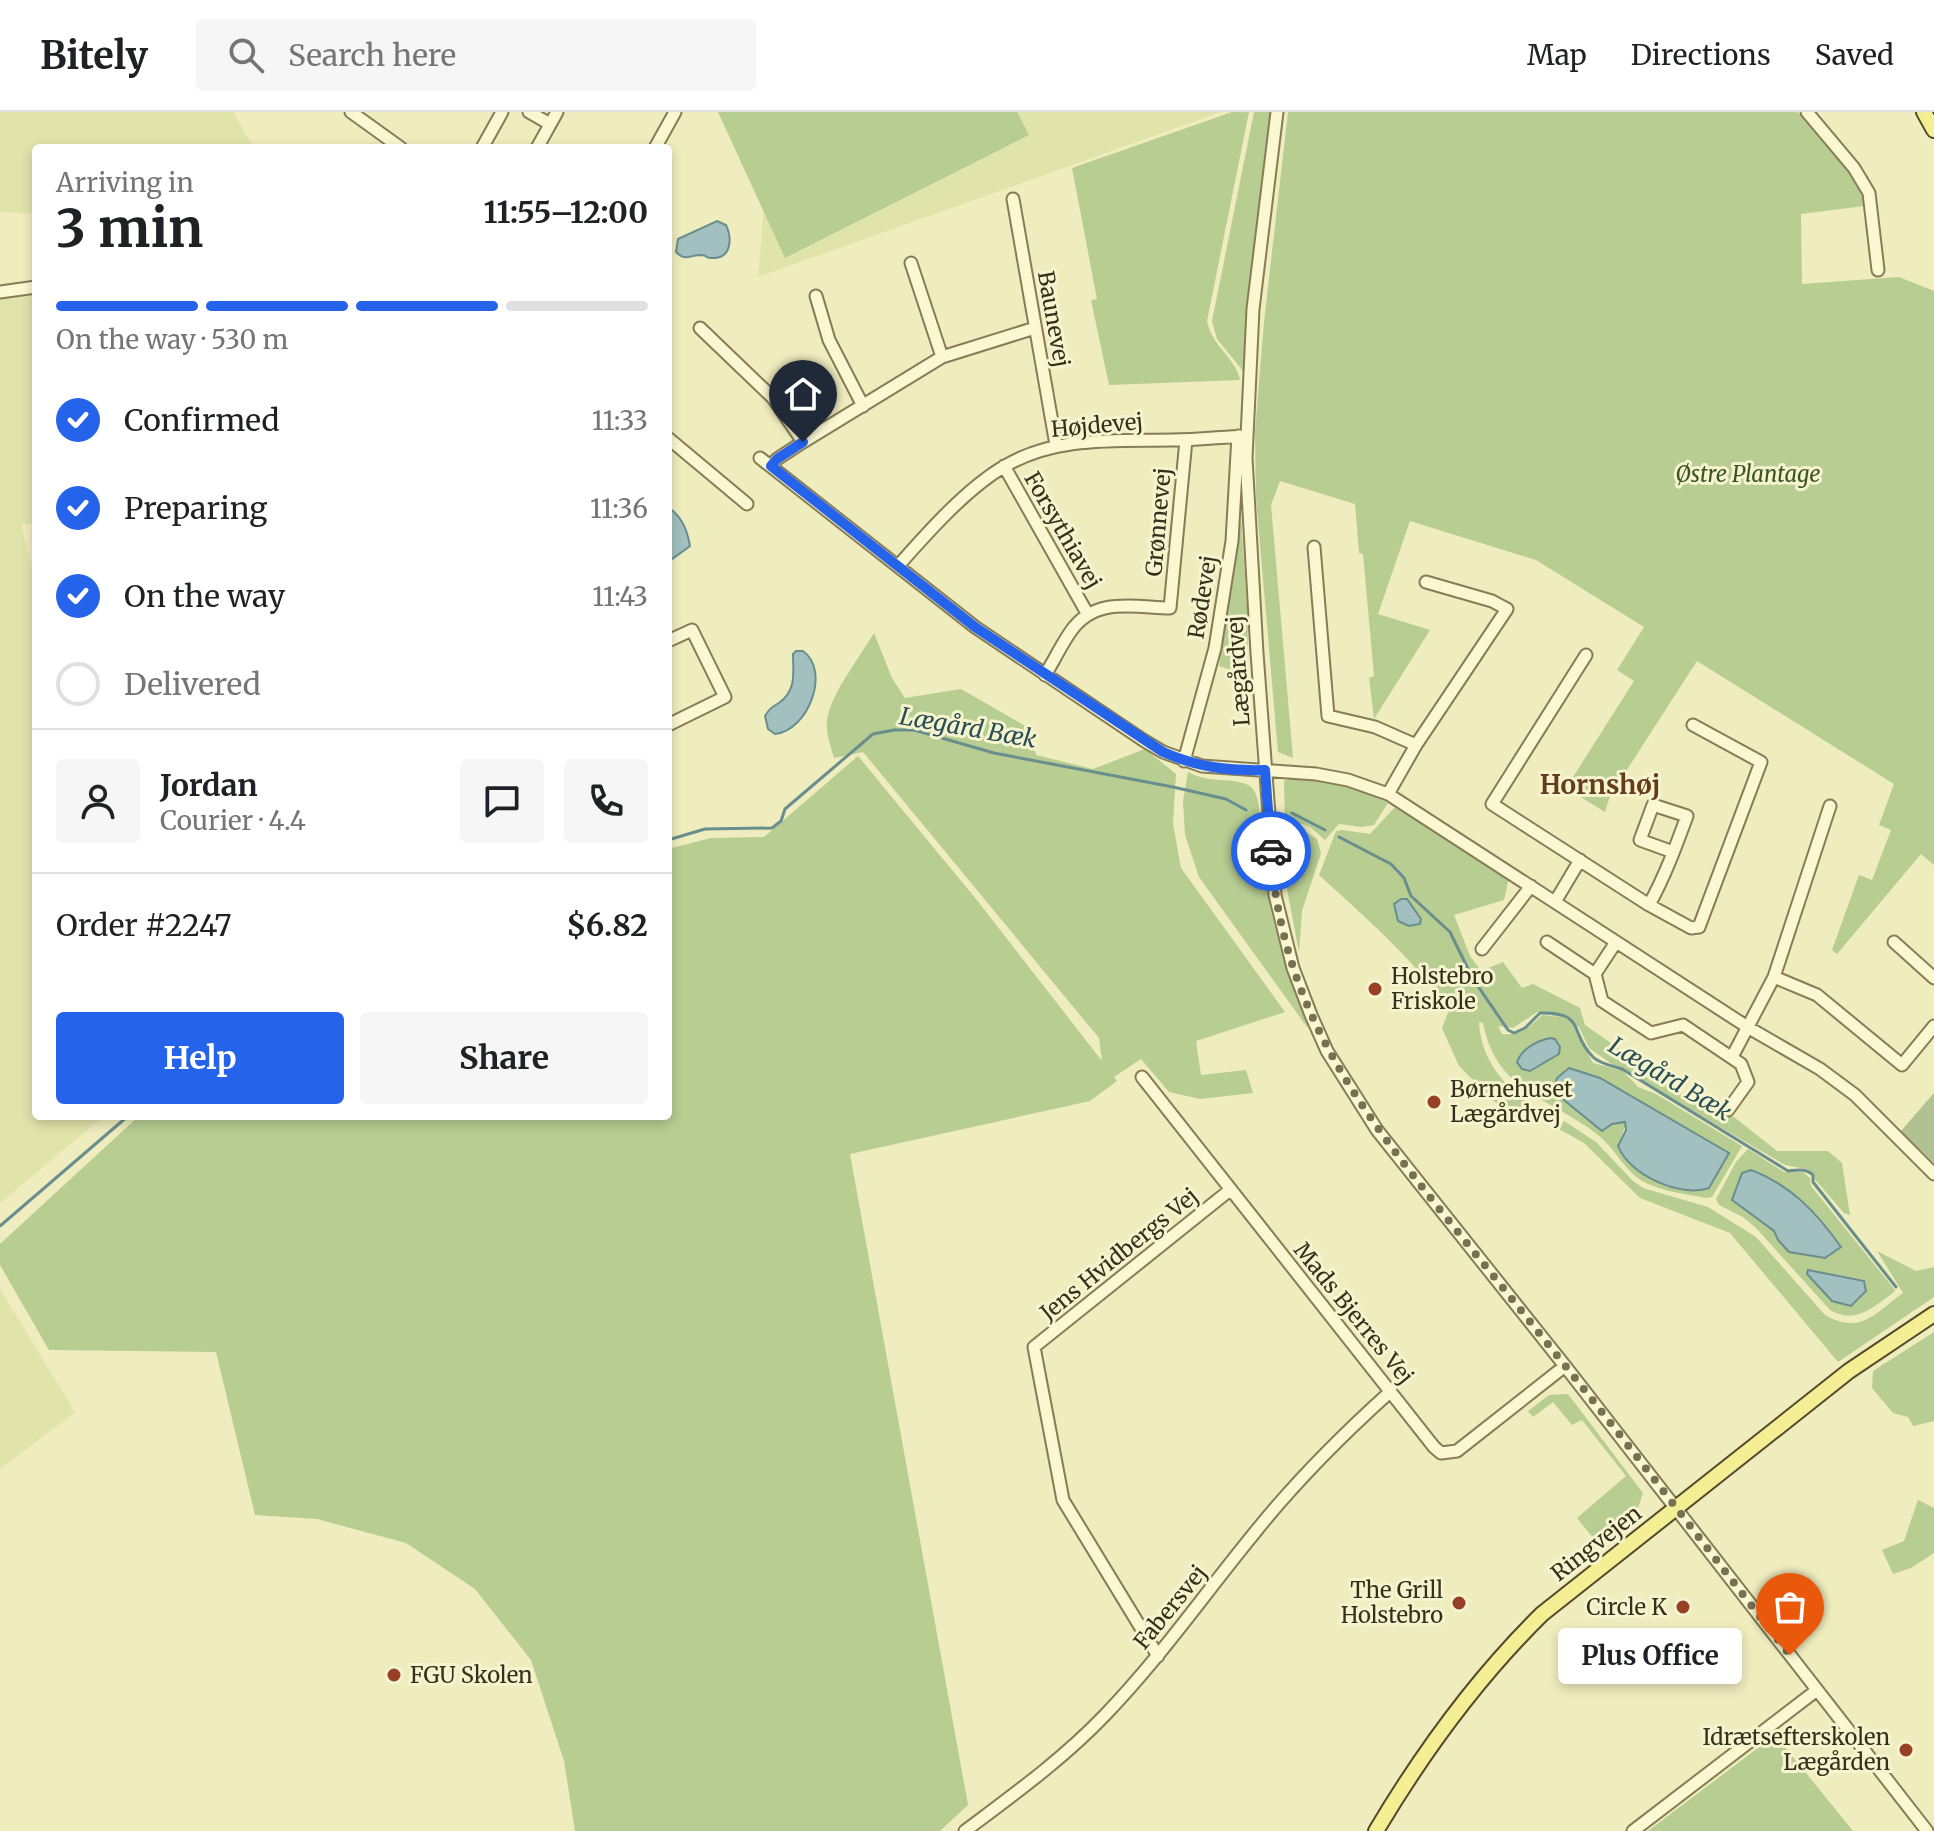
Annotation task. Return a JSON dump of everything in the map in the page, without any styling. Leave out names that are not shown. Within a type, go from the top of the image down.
[{"type":"main road","points":[[1924,112],[1934,130]]},
{"type":"main road","name":"Ringvejen","points":[[1376,1831],[1449,1721],[1521,1635],[1554,1604],[1849,1371],[1934,1314]]},
{"type":"street","points":[[351,112],[387,144]]},
{"type":"street","points":[[484,144],[502,112]]},
{"type":"street","points":[[529,112],[550,124]]},
{"type":"street","points":[[539,144],[557,112]]},
{"type":"street","points":[[657,144],[675,112]]},
{"type":"street","name":"Lægårdvej","points":[[1277,112],[1253,309],[1242,436],[1275,895],[1293,968],[1327,1051],[1377,1130],[1927,1831]]},
{"type":"street","points":[[1807,112],[1854,168],[1869,193],[1878,270]]},
{"type":"street","name":"Baunevej","points":[[1013,199],[1056,445]]},
{"type":"street","points":[[911,263],[942,357]]},
{"type":"street","points":[[0,292],[32,288]]},
{"type":"street","points":[[816,296],[829,340],[863,406]]},
{"type":"street","points":[[700,328],[773,398],[803,442]]},
{"type":"street","points":[[771,466],[803,442],[942,357],[1035,328]]},
{"type":"street","name":"Højdevej","points":[[898,566],[976,487],[1004,466],[1029,454],[1056,445],[1079,442],[1242,436]]},
{"type":"street","name":"Rødevej","points":[[1184,761],[1215,648],[1232,541],[1242,436]]},
{"type":"street","name":"Grønnevej","points":[[1087,613],[1109,606],[1170,608],[1186,440]]},
{"type":"street","points":[[672,441],[747,504]]},
{"type":"street","points":[[760,458],[975,627],[1143,740],[1184,761],[1218,769],[1316,774],[1348,780],[1388,794],[1855,1095],[1934,1174]]},
{"type":"street","name":"Forsythiavej","points":[[1004,466],[1087,613]]},
{"type":"street","points":[[1314,547],[1328,716],[1375,727],[1416,745]]},
{"type":"street","points":[[1388,794],[1416,745],[1507,609],[1492,601],[1426,582]]},
{"type":"street","points":[[1045,675],[1071,631],[1087,613]]},
{"type":"street","points":[[672,639],[692,630],[725,697],[672,723]]},
{"type":"street","points":[[1586,655],[1492,804],[1649,905],[1691,928],[1699,927],[1761,762],[1693,725]]},
{"type":"street","points":[[1649,905],[1663,880],[1687,816],[1653,805],[1640,840],[1673,852]]},
{"type":"street","points":[[1732,1057],[1774,977],[1830,806]]},
{"type":"street","points":[[1555,902],[1580,860]]},
{"type":"street","points":[[1482,949],[1531,886]]},
{"type":"street","points":[[1547,942],[1595,974],[1602,1001],[1651,1033],[1683,1025],[1741,1064],[1748,1082],[1728,1110]]},
{"type":"street","points":[[1595,974],[1616,942]]},
{"type":"street","points":[[1894,942],[1934,978]]},
{"type":"street","points":[[1774,977],[1817,995],[1902,1065],[1934,1026]]},
{"type":"street","name":"Mads Bjerres Vej","points":[[1142,1077],[1434,1447],[1448,1454],[1457,1451],[1565,1366]]},
{"type":"street","name":"Jens Hvidbergs Vej","points":[[1158,1656],[1063,1500],[1034,1347],[1230,1190]]},
{"type":"street","name":"Fabersvej","points":[[965,1831],[1059,1758],[1104,1716],[1158,1656],[1253,1534],[1337,1440],[1391,1391]]},
{"type":"street","points":[[1633,1831],[1817,1690]]},
{"type":"green space","points":[[0,112],[233,112],[252,144],[32,144],[32,214],[0,212]]},
{"type":"green space","points":[[718,112],[1017,112],[1029,135],[785,258]]},
{"type":"green space","points":[[772,112],[1221,112],[758,277]]},
{"type":"green space","points":[[1232,112],[1249,112],[1207,321],[1240,380],[1109,385],[1091,300],[1097,299],[1072,168]]},
{"type":"green space","points":[[1254,112],[1272,112],[1246,322],[1244,372],[1217,339],[1212,321]]},
{"type":"green space","name":"Østre Plantage","points":[[1288,112],[1797,112],[1839,154],[1856,179],[1864,206],[1801,214],[1802,284],[1899,277],[1934,291],[1934,865],[1921,854],[1837,954],[1832,950],[1859,875],[1872,880],[1891,830],[1879,825],[1894,784],[1697,661],[1610,796],[1605,812],[1566,788],[1634,681],[1617,670],[1644,627],[1536,560],[1410,521],[1378,614],[1430,630],[1374,719],[1369,678],[1374,676],[1363,554],[1359,553],[1355,504],[1280,481],[1271,505],[1293,758],[1278,752],[1256,498],[1255,431]]},
{"type":"green space","points":[[32,291],[32,523],[21,525],[32,568],[32,1120],[99,1120],[0,1203],[0,297]]},
{"type":"green space","points":[[1241,517],[1248,620],[1247,675],[1219,666]]},
{"type":"green space","points":[[874,633],[892,678],[905,698],[961,689],[1027,727],[1036,755],[1093,769],[1145,749],[1176,774],[1173,824],[1181,868],[1285,1012],[1196,1041],[1201,1075],[1246,1070],[1253,1093],[1200,1099],[1169,1092],[1141,1059],[1114,1077],[1117,1081],[1090,1101],[850,1154],[968,1805],[940,1831],[575,1831],[564,1761],[531,1660],[475,1589],[406,1543],[317,1519],[255,1515],[216,1352],[49,1350],[0,1265],[0,1244],[135,1120],[672,1120],[672,848],[711,838],[764,837],[858,756],[976,899],[1102,1061],[1099,1038],[863,752],[834,758],[827,720],[842,684]]},
{"type":"green space","points":[[1188,772],[1204,778],[1248,785],[1257,796],[1262,854],[1273,920],[1310,1026],[1307,1027],[1199,877],[1185,835],[1183,801]]},
{"type":"green space","points":[[1297,776],[1356,789],[1388,803],[1374,825],[1339,824],[1325,840],[1310,827],[1287,821],[1287,825],[1317,839],[1321,853],[1302,911],[1299,952],[1286,884],[1284,781]]},
{"type":"green space","points":[[1395,807],[1509,878],[1504,900],[1454,915],[1470,956],[1481,971],[1503,962],[1522,988],[1533,984],[1580,1008],[1585,1025],[1696,1102],[1734,1117],[1777,1151],[1828,1151],[1842,1163],[1850,1215],[1844,1213],[1806,1169],[1785,1165],[1622,1070],[1638,1087],[1656,1094],[1742,1146],[1712,1197],[1660,1189],[1646,1183],[1632,1173],[1598,1135],[1513,1079],[1500,1065],[1483,1023],[1479,1022],[1484,1047],[1494,1069],[1510,1088],[1531,1104],[1509,1116],[1459,1066],[1442,1028],[1449,1010],[1435,991],[1388,939],[1319,875],[1336,831],[1370,834]],"holes":[[[1537,1012],[1560,1017],[1542,1015],[1529,1027],[1514,1034],[1502,1034],[1498,1026],[1513,1028]],[[1571,1023],[1579,1027],[1589,1048],[1620,1070],[1593,1063]],[[1600,1078],[1700,1191],[1618,1146],[1626,1124],[1623,1121],[1612,1124]]]},
{"type":"green space","points":[[1934,1093],[1934,1163],[1901,1131]]},
{"type":"green space","points":[[1564,1121],[1596,1142],[1643,1188],[1708,1207],[1756,1237],[1825,1315],[1837,1321],[1848,1323],[1867,1319],[1903,1293],[1877,1251],[1916,1271],[1934,1267],[1934,1297],[1838,1362],[1730,1233],[1640,1198],[1584,1143],[1559,1129]]},
{"type":"green space","points":[[1748,1149],[1784,1172],[1803,1172],[1810,1178],[1811,1186],[1895,1290],[1893,1293],[1856,1315],[1848,1316],[1830,1310],[1756,1228],[1743,1217],[1719,1205],[1716,1199],[1736,1162]]},
{"type":"green space","points":[[0,1289],[75,1412],[0,1469]]},
{"type":"green space","points":[[1934,1332],[1934,1421],[1913,1426],[1908,1417],[1893,1413],[1872,1388],[1873,1371]]},
{"type":"green space","points":[[1568,1394],[1643,1493],[1637,1511],[1599,1545],[1577,1518],[1626,1476],[1582,1420],[1572,1425],[1553,1402],[1533,1417],[1528,1411],[1549,1395]]},
{"type":"green space","points":[[1918,1500],[1934,1508],[1934,1553],[1911,1568],[1893,1574],[1882,1550],[1904,1541]]},
{"type":"green space","points":[[1775,1735],[1853,1831],[1648,1831]]},
{"type":"water","points":[[717,221],[726,225],[729,236],[729,247],[723,255],[712,258],[702,255],[684,257],[676,252],[678,239]]},
{"type":"water","points":[[672,511],[683,524],[690,546],[672,559]]},
{"type":"water","points":[[803,651],[811,660],[815,672],[812,699],[797,723],[775,734],[768,729],[765,716],[789,693],[793,681],[793,654]]},
{"type":"water","points":[[1407,899],[1421,919],[1420,924],[1409,926],[1398,921],[1394,904]]},
{"type":"water","points":[[1555,1039],[1560,1047],[1559,1054],[1530,1071],[1522,1069],[1517,1062],[1522,1053],[1535,1043]]},
{"type":"water","points":[[1569,1068],[1600,1078],[1729,1153],[1709,1188],[1685,1190],[1671,1187],[1644,1175],[1633,1166],[1618,1146],[1626,1130],[1625,1122],[1612,1124],[1602,1131],[1559,1096],[1554,1087],[1557,1078]]},
{"type":"water","points":[[1751,1170],[1779,1184],[1802,1201],[1841,1247],[1825,1258],[1789,1252],[1774,1231],[1732,1200],[1742,1173]]},
{"type":"water","points":[[1808,1270],[1864,1281],[1866,1291],[1851,1306],[1832,1301],[1807,1274]]},
{"type":"waterway","name":"Lægård Bæk","points":[[672,839],[705,829],[772,828],[781,821],[785,809],[873,734],[894,730],[914,730],[994,753],[1226,799],[1246,810]]},
{"type":"waterway","name":"Lægård Bæk","points":[[1292,813],[1325,830]]},
{"type":"waterway","name":"Lægård Bæk","points":[[1339,837],[1391,864],[1404,878],[1411,896],[1450,932],[1473,979],[1508,1030],[1514,1033],[1525,1028],[1540,1013],[1565,1016],[1575,1025],[1585,1048],[1596,1059],[1622,1069],[1788,1171],[1810,1173],[1813,1182],[1896,1287]]},
{"type":"waterway","name":"Lægård Bæk","points":[[0,1226],[123,1120]]},
{"type":"way so far","points":[[1271,851],[1275,895],[1293,968],[1327,1051],[1347,1084],[1377,1130],[1790,1655]]},
{"type":"place","name":"Holstebro Friskole","points":[[1375,989]]},
{"type":"place","name":"Børnehuset Lægårdvej","points":[[1434,1102]]},
{"type":"place","name":"The Grill Holstebro","points":[[1459,1603]]},
{"type":"place","name":"Circle K","points":[[1683,1607]]},
{"type":"place","name":"Plus Office","points":[[1790,1655]]},
{"type":"place","name":"FGU Skolen","points":[[394,1675]]},
{"type":"place","name":"Idrætsefterskolen Lægården","points":[[1906,1750]]},
{"type":"district","name":"Hornshøj","points":[[1600,785]]},
{"type":"route","points":[[803,442],[771,466],[975,627],[1163,752],[1218,769],[1265,770],[1271,851]]}]
